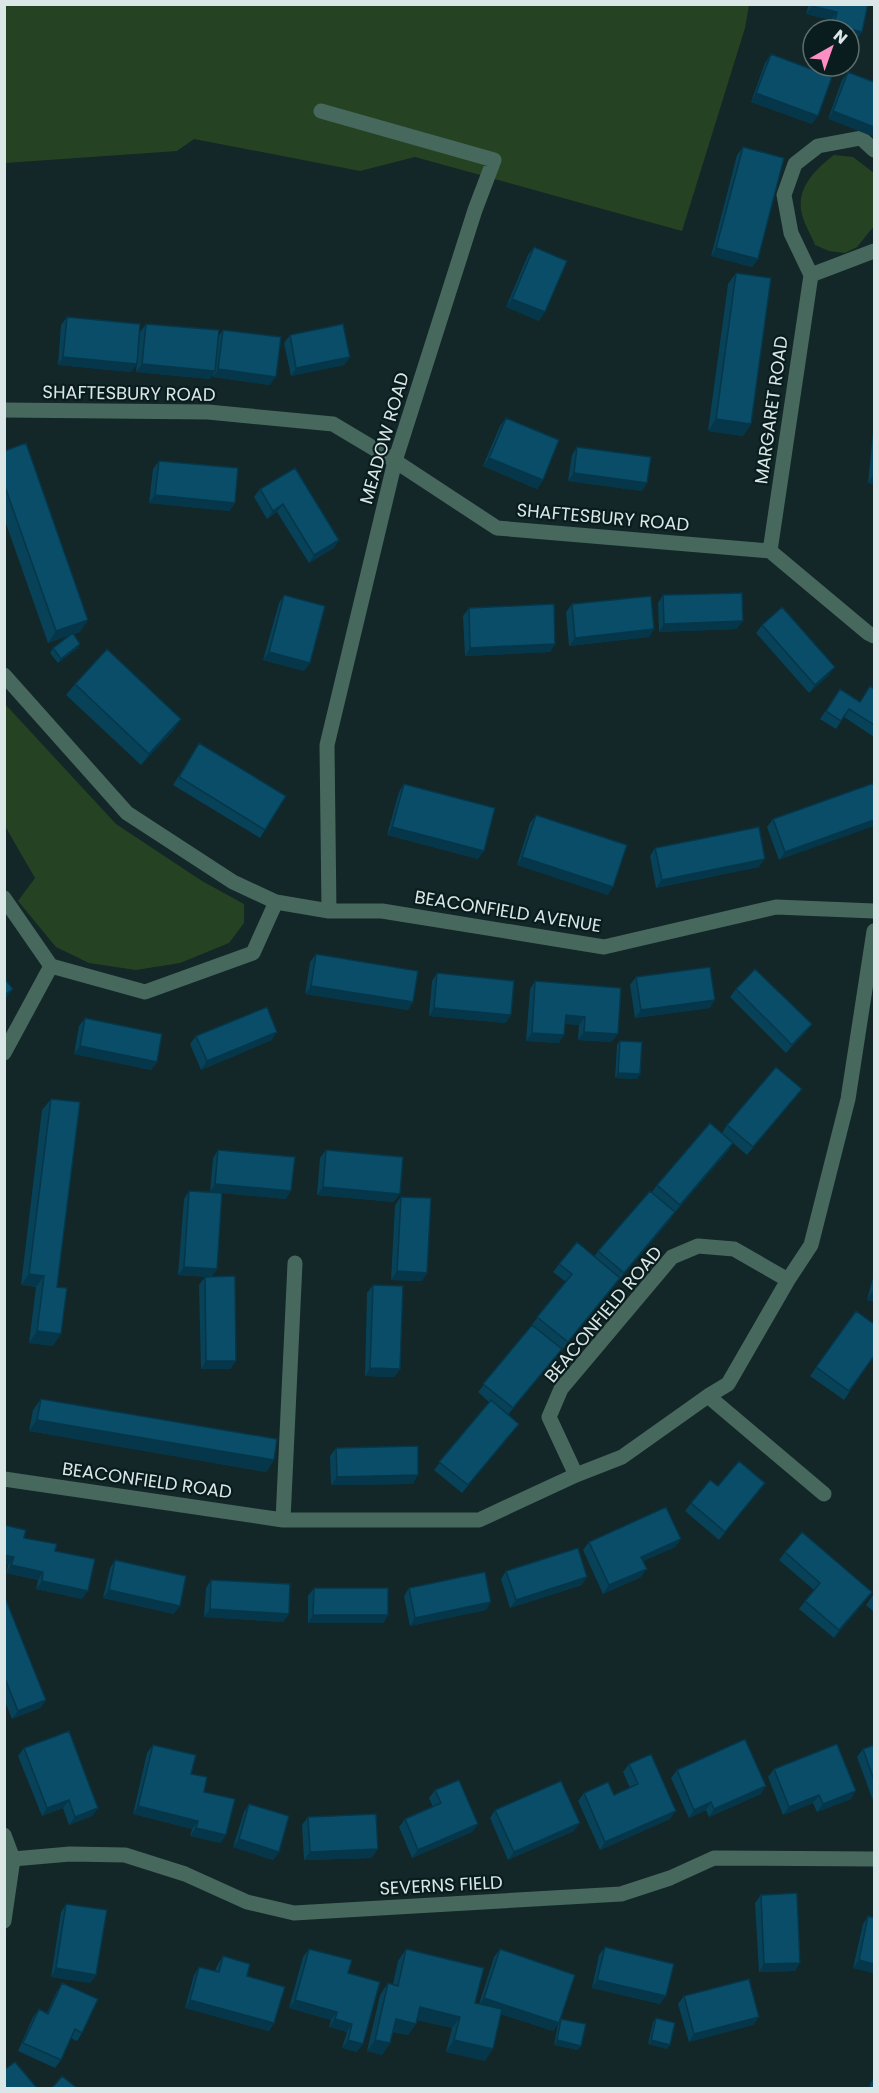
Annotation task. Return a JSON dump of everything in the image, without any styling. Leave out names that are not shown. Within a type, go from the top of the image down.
[{"type":"street","name":"MEADOW ROAD","points":[[321,111],[494,160],[475,210],[395,461],[327,745],[329,911]]},
{"type":"street","points":[[874,150],[861,138],[818,146],[795,164],[784,195],[791,233],[811,275],[874,251]]},
{"type":"street","name":"MARGARET ROAD","points":[[771,551],[811,275]]},
{"type":"street","name":"SHAFTESBURY ROAD","points":[[4,410],[208,412],[333,424],[395,461],[497,528],[771,551]]},
{"type":"street","points":[[771,551],[867,633],[874,636]]},
{"type":"street","name":"BEACONFIELD AVENUE","points":[[4,675],[127,813],[233,882],[276,902],[329,911],[382,911],[604,947],[776,907],[874,911]]},
{"type":"street","points":[[4,898],[51,966],[145,993],[253,953],[276,902]]},
{"type":"street","name":"BEACONFIELD ROAD","points":[[4,1479],[283,1520],[479,1520],[576,1475],[622,1457],[728,1384],[788,1280],[812,1245],[848,1099],[874,931]]},
{"type":"street","points":[[4,1053],[51,966]]},
{"type":"street","name":"BEACONFIELD ROAD","points":[[576,1475],[549,1417],[561,1389],[672,1257],[698,1246],[734,1249],[788,1280]]},
{"type":"street","points":[[283,1520],[295,1263]]},
{"type":"street","points":[[708,1396],[824,1494]]},
{"type":"street","points":[[4,1835],[13,1859],[4,1921]]},
{"type":"street","name":"SEVERNS FIELD","points":[[13,1859],[70,1854],[125,1855],[185,1874],[247,1902],[294,1913],[621,1894],[670,1878],[714,1858],[874,1859]]},
{"type":"green space","points":[[5,5],[749,5],[745,28],[682,231],[415,157],[360,171],[194,139],[177,151],[5,163]]},
{"type":"green space","points":[[834,155],[853,157],[874,173],[874,226],[857,247],[845,253],[829,251],[815,245],[801,209],[802,193],[810,178]]},
{"type":"green space","points":[[4,703],[116,824],[202,881],[244,904],[244,923],[229,943],[180,963],[136,970],[89,963],[56,947],[18,901],[35,878],[5,826]]},
{"type":"building","points":[[812,4],[868,4],[862,32],[861,18],[836,18],[837,12],[812,6]]},
{"type":"building","points":[[771,54],[801,65],[801,78],[832,78],[818,116],[756,93]]},
{"type":"building","points":[[861,77],[874,82],[874,127],[833,111],[846,78]]},
{"type":"building","points":[[743,147],[784,158],[758,259],[716,248]]},
{"type":"building","points":[[534,247],[567,261],[545,312],[512,299]]},
{"type":"building","points":[[736,273],[771,278],[751,424],[716,419]]},
{"type":"building","points":[[67,317],[140,324],[137,364],[63,357]]},
{"type":"building","points":[[146,324],[219,330],[215,371],[142,364]]},
{"type":"building","points":[[343,324],[350,357],[296,368],[290,335]]},
{"type":"building","points":[[223,330],[281,337],[276,377],[218,369]]},
{"type":"building","points":[[506,418],[559,440],[543,480],[489,458]]},
{"type":"building","points":[[26,443],[88,620],[56,631],[4,484],[4,451]]},
{"type":"building","points":[[577,447],[651,457],[647,483],[574,473]]},
{"type":"building","points":[[159,461],[238,468],[235,503],[155,495]]},
{"type":"building","points":[[295,468],[339,540],[314,555],[283,504],[273,511],[260,489]]},
{"type":"building","points":[[742,593],[743,621],[664,624],[663,595]]},
{"type":"building","points":[[284,595],[325,606],[310,663],[269,652]]},
{"type":"building","points":[[651,596],[654,629],[575,638],[572,604]]},
{"type":"building","points":[[554,604],[555,644],[470,648],[469,608]]},
{"type":"building","points":[[782,607],[835,667],[815,685],[762,625]]},
{"type":"building","points":[[73,633],[80,644],[61,659],[53,648]]},
{"type":"building","points":[[107,649],[181,719],[149,754],[75,684]]},
{"type":"building","points":[[870,686],[874,689],[874,725],[849,709],[841,721],[826,711],[840,689],[860,702]]},
{"type":"building","points":[[199,743],[286,796],[265,830],[179,777]]},
{"type":"building","points":[[874,783],[874,820],[785,852],[773,819]]},
{"type":"building","points":[[404,784],[495,808],[484,851],[392,827]]},
{"type":"building","points":[[536,815],[627,845],[613,887],[522,857]]},
{"type":"building","points":[[759,827],[765,859],[662,880],[655,848]]},
{"type":"building","points":[[316,954],[418,971],[413,1002],[311,986]]},
{"type":"building","points":[[710,967],[715,1000],[641,1010],[636,977]]},
{"type":"building","points":[[755,969],[812,1024],[792,1045],[736,989]]},
{"type":"building","points":[[437,973],[514,981],[511,1015],[434,1008]]},
{"type":"building","points":[[4,978],[13,989],[4,995]]},
{"type":"building","points":[[535,981],[621,988],[618,1034],[584,1032],[585,1017],[566,1015],[564,1035],[532,1033]]},
{"type":"building","points":[[267,1007],[277,1032],[207,1061],[196,1036]]},
{"type":"building","points":[[85,1018],[162,1034],[157,1062],[80,1046]]},
{"type":"building","points":[[620,1041],[642,1042],[640,1074],[618,1073]]},
{"type":"building","points":[[776,1067],[802,1089],[753,1147],[727,1125]]},
{"type":"building","points":[[51,1099],[80,1102],[57,1287],[67,1288],[61,1334],[37,1331],[44,1276],[29,1274]]},
{"type":"building","points":[[710,1123],[733,1143],[680,1205],[657,1185]]},
{"type":"building","points":[[218,1150],[295,1157],[291,1191],[215,1184]]},
{"type":"building","points":[[326,1150],[403,1157],[400,1194],[323,1187]]},
{"type":"building","points":[[189,1191],[222,1193],[217,1269],[184,1267]]},
{"type":"building","points":[[650,1191],[675,1212],[624,1273],[598,1251]]},
{"type":"building","points":[[401,1197],[431,1198],[427,1273],[397,1271]]},
{"type":"building","points":[[577,1242],[620,1278],[568,1342],[537,1317],[572,1274],[559,1264]]},
{"type":"building","points":[[235,1276],[236,1361],[206,1361],[205,1277]]},
{"type":"building","points":[[373,1285],[403,1286],[400,1369],[370,1368]]},
{"type":"building","points":[[856,1311],[874,1324],[874,1356],[849,1391],[816,1367]]},
{"type":"building","points":[[532,1325],[562,1349],[513,1408],[483,1384]]},
{"type":"building","points":[[41,1399],[277,1439],[274,1460],[37,1420]]},
{"type":"building","points":[[491,1400],[519,1424],[468,1485],[439,1462]]},
{"type":"building","points":[[418,1446],[418,1475],[337,1477],[336,1448]]},
{"type":"building","points":[[739,1461],[765,1483],[725,1532],[691,1503],[710,1480],[718,1486]]},
{"type":"building","points":[[666,1507],[681,1539],[641,1557],[647,1569],[609,1585],[589,1542]]},
{"type":"building","points":[[4,1525],[26,1530],[24,1538],[57,1544],[55,1551],[95,1559],[88,1591],[42,1581],[43,1572],[11,1565],[14,1557],[4,1555]]},
{"type":"building","points":[[802,1532],[872,1592],[839,1630],[805,1601],[820,1583],[785,1552]]},
{"type":"building","points":[[578,1548],[587,1577],[516,1600],[506,1571]]},
{"type":"building","points":[[115,1560],[186,1576],[180,1606],[109,1590]]},
{"type":"building","points":[[485,1572],[491,1602],[415,1618],[409,1588]]},
{"type":"building","points":[[211,1580],[290,1584],[289,1614],[210,1609]]},
{"type":"building","points":[[314,1588],[388,1588],[388,1615],[313,1615]]},
{"type":"building","points":[[4,1595],[46,1700],[18,1711],[4,1676]]},
{"type":"building","points":[[69,1731],[98,1808],[75,1817],[69,1800],[47,1808],[24,1748]]},
{"type":"building","points":[[745,1739],[766,1786],[714,1809],[711,1802],[694,1810],[677,1770]]},
{"type":"building","points":[[837,1744],[856,1791],[823,1804],[819,1795],[789,1807],[774,1769]]},
{"type":"building","points":[[153,1745],[196,1755],[191,1774],[207,1777],[204,1792],[235,1799],[226,1835],[196,1828],[198,1821],[138,1806]]},
{"type":"building","points":[[874,1745],[874,1780],[863,1749]]},
{"type":"building","points":[[651,1754],[676,1811],[605,1842],[584,1793],[608,1782],[614,1795],[638,1784],[629,1764]]},
{"type":"building","points":[[459,1780],[478,1824],[418,1850],[405,1819],[441,1803],[435,1790]]},
{"type":"building","points":[[561,1781],[580,1823],[514,1852],[495,1810]]},
{"type":"building","points":[[249,1804],[289,1816],[279,1852],[239,1839]]},
{"type":"building","points":[[376,1814],[378,1849],[310,1852],[308,1817]]},
{"type":"building","points":[[797,1893],[800,1963],[764,1964],[761,1895]]},
{"type":"building","points":[[66,1904],[107,1910],[96,1975],[56,1968]]},
{"type":"building","points":[[868,1916],[874,1918],[874,1964],[859,1960]]},
{"type":"building","points":[[605,1947],[674,1964],[666,1996],[597,1980]]},
{"type":"building","points":[[309,1949],[352,1960],[348,1973],[380,1982],[363,2044],[348,2040],[352,2024],[335,2019],[337,2012],[295,2000]]},
{"type":"building","points":[[406,1949],[484,1968],[475,2003],[502,2009],[493,2049],[454,2040],[460,2017],[420,2007],[416,2024],[396,2019],[390,2043],[375,2040],[388,1983],[398,1986]]},
{"type":"building","points":[[500,1949],[575,1975],[559,2023],[484,1998]]},
{"type":"building","points":[[223,1956],[250,1964],[247,1976],[285,1987],[274,2023],[190,2000],[199,1967],[219,1972]]},
{"type":"building","points":[[749,1979],[759,2017],[694,2034],[684,1996]]},
{"type":"building","points":[[62,1983],[98,1999],[82,2033],[75,2029],[61,2060],[23,2043],[39,2009],[48,2014]]},
{"type":"building","points":[[656,2018],[675,2023],[670,2045],[651,2040]]},
{"type":"building","points":[[561,2019],[586,2024],[581,2046],[557,2040]]},
{"type":"building","points":[[15,2062],[37,2088],[4,2088],[4,2070]]},
{"type":"building","points":[[62,2076],[77,2088],[52,2088]]}]
